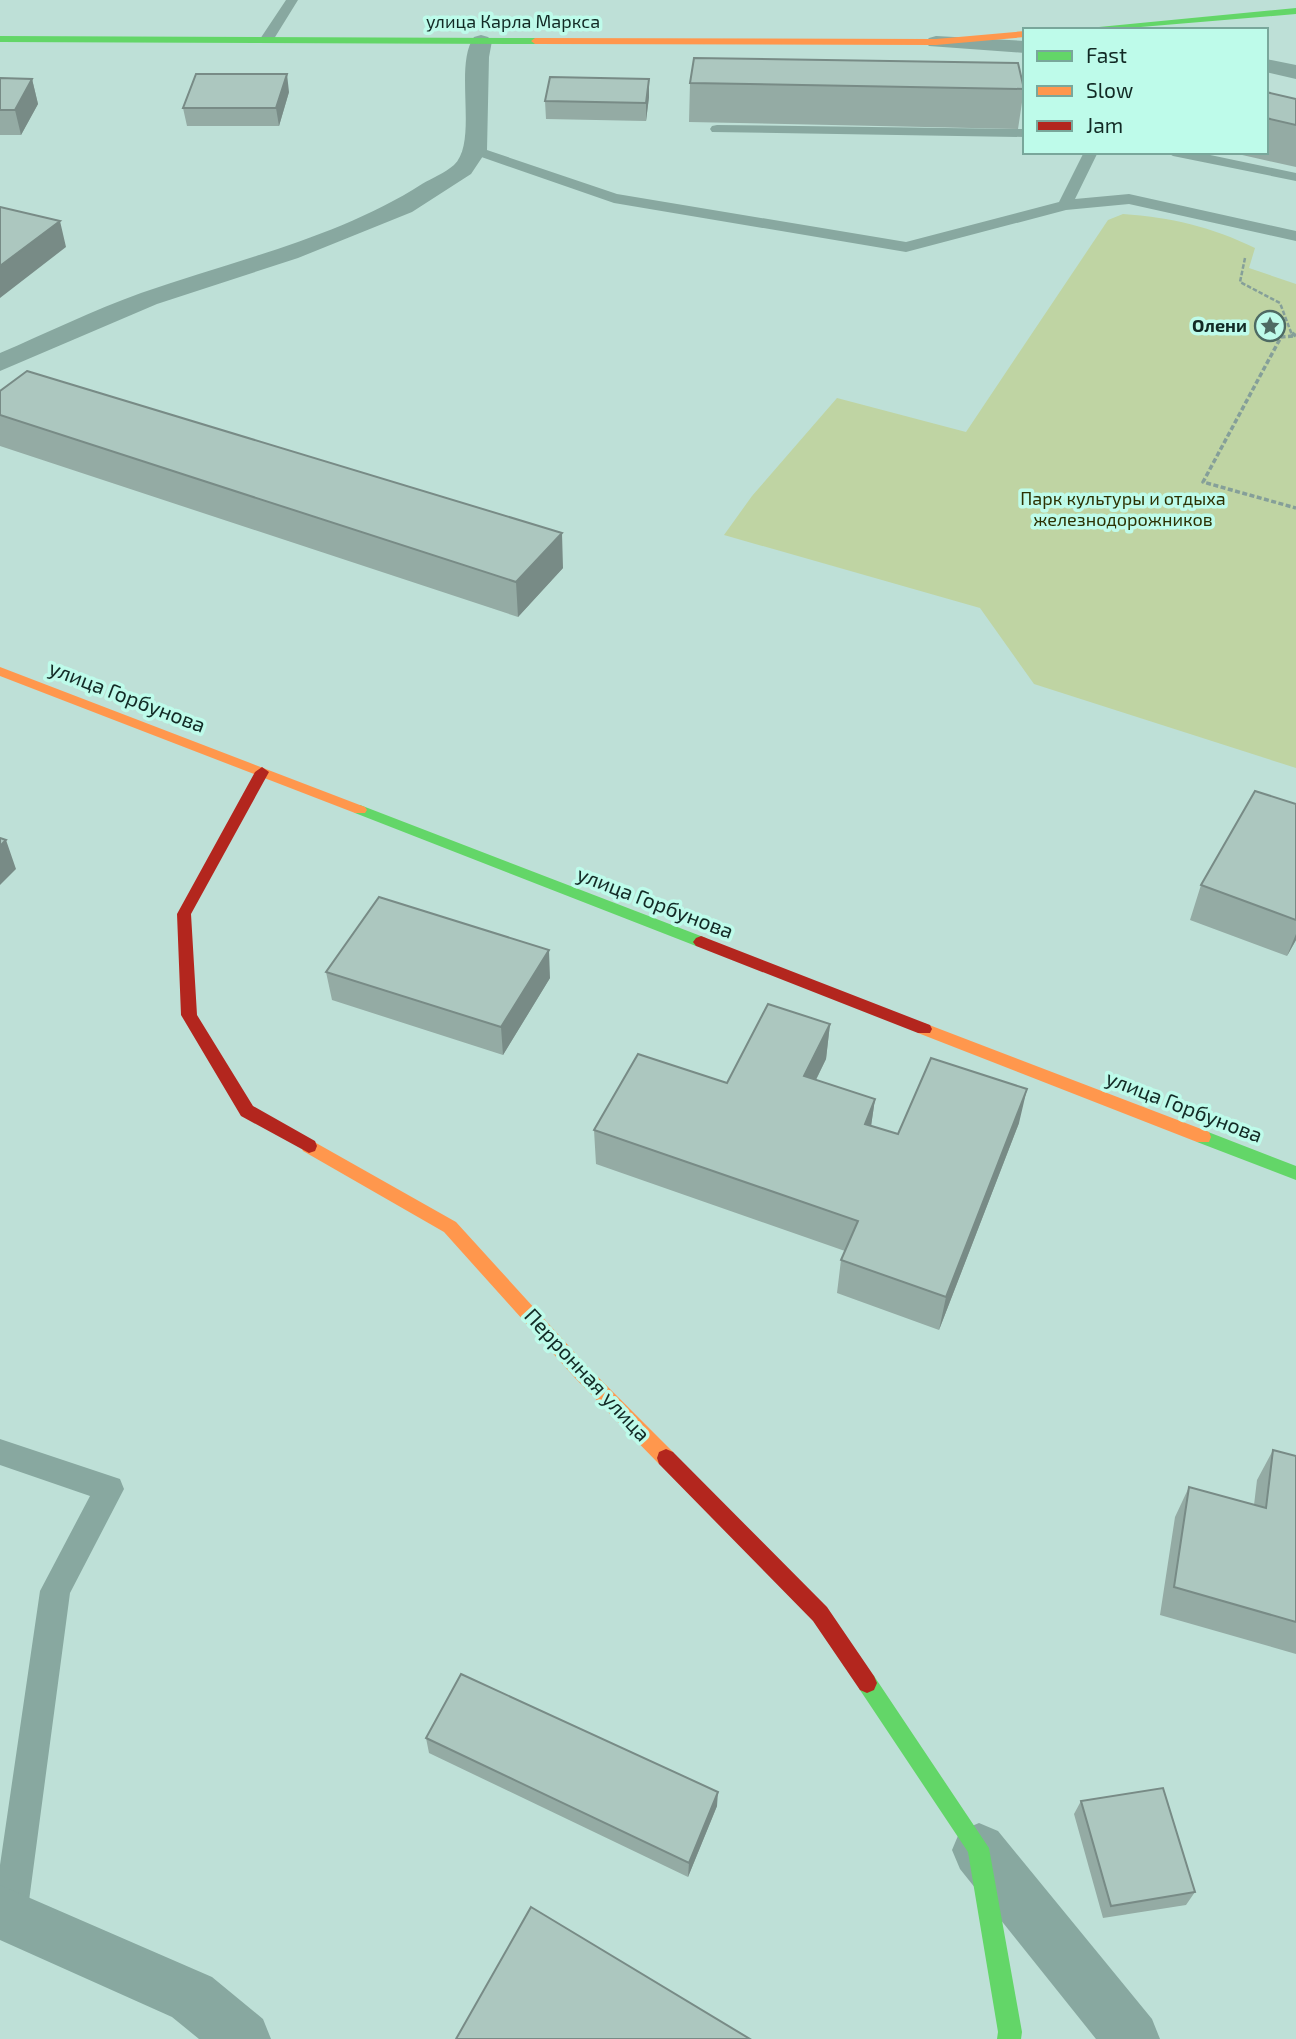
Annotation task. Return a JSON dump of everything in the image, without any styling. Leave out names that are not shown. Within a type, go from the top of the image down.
[{"type":"street","points":[[1114,28],[1197,24],[1296,11]]},
{"type":"street","name":"улица Карла Маркса","points":[[0,39],[936,42],[1023,34]]},
{"type":"street","points":[[0,363],[148,299],[289,253],[403,208],[463,169],[475,150],[478,57],[481,41]]},
{"type":"street","points":[[936,42],[1023,47]]},
{"type":"street","points":[[1268,68],[1296,72]]},
{"type":"street","name":"улица Горбунова","points":[[0,671],[1296,1173]]},
{"type":"street","name":"Перронная улица","points":[[262,772],[184,914],[189,1015],[247,1111],[450,1227],[581,1372],[820,1614],[978,1848],[1010,2032],[1009,2039]]},
{"type":"street","points":[[978,1848],[1132,2039]]},
{"type":"street","points":[[5,1914],[192,1997],[243,2039]]},
{"type":"lane","points":[[267,39],[292,0]]},
{"type":"lane","points":[[717,129],[1023,133]]},
{"type":"lane","points":[[475,150],[614,198],[906,247],[1065,205],[1129,199],[1296,236]]},
{"type":"lane","points":[[1065,205],[1090,154]]},
{"type":"lane","points":[[1183,154],[1296,177]]},
{"type":"lane","points":[[0,1452],[109,1489],[55,1591],[5,1914]]},
{"type":"path","points":[[1251,226],[1240,282],[1280,303],[1294,336],[1281,337],[1203,482],[1296,508]]},
{"type":"green space","name":"Парк культуры и отдыха железнодорожников","points":[[1123,214],[1190,224],[1223,234],[1255,248],[1249,268],[1296,284],[1296,768],[1034,684],[980,608],[724,535],[752,496],[837,398],[966,432],[1108,220]]},
{"type":"building","points":[[694,58],[1018,63],[1023,89],[690,83]]},
{"type":"building","points":[[196,74],[287,74],[276,108],[183,108]]},
{"type":"building","points":[[550,77],[649,79],[646,103],[545,101]]},
{"type":"building","points":[[0,78],[32,79],[15,110],[0,110]]},
{"type":"building","points":[[1268,92],[1296,99],[1296,125],[1268,118]]},
{"type":"building","points":[[0,207],[60,221],[0,266]]},
{"type":"building","points":[[27,371],[562,533],[516,582],[0,415],[0,391]]},
{"type":"building","points":[[1255,791],[1296,804],[1296,920],[1201,885]]},
{"type":"building","points":[[379,897],[549,950],[501,1027],[326,972]]},
{"type":"building","points":[[768,1004],[830,1024],[804,1076],[875,1099],[865,1124],[898,1134],[931,1058],[1027,1089],[946,1297],[841,1260],[858,1221],[594,1130],[638,1054],[727,1083]]},
{"type":"building","points":[[1273,1450],[1296,1456],[1296,1622],[1174,1587],[1189,1487],[1266,1508]]},
{"type":"building","points":[[461,1674],[718,1792],[689,1863],[426,1738]]},
{"type":"building","points":[[1163,1788],[1195,1892],[1111,1906],[1081,1801]]},
{"type":"building","points":[[531,1907],[750,2039],[456,2039]]},
{"type":"traffic: fast","points":[[1096,28],[1296,11]]},
{"type":"traffic: fast","points":[[0,39],[535,41]]},
{"type":"traffic: fast","points":[[360,810],[701,942]]},
{"type":"traffic: fast","points":[[1203,1137],[1296,1173]]},
{"type":"traffic: fast","points":[[867,1683],[978,1848],[1010,2032],[1009,2039]]},
{"type":"traffic: slow","points":[[535,41],[936,42],[1023,34]]},
{"type":"traffic: slow","points":[[0,671],[360,810]]},
{"type":"traffic: slow","points":[[924,1029],[1203,1137]]},
{"type":"traffic: slow","points":[[309,1146],[450,1227],[581,1372],[666,1458]]},
{"type":"traffic: jam","points":[[262,772],[184,914],[189,1015],[247,1111],[309,1146]]},
{"type":"traffic: jam","points":[[701,942],[924,1029]]},
{"type":"traffic: jam","points":[[666,1458],[820,1614],[867,1683]]},
{"type":"place","name":"Олени","points":[[1270,326]]}]
